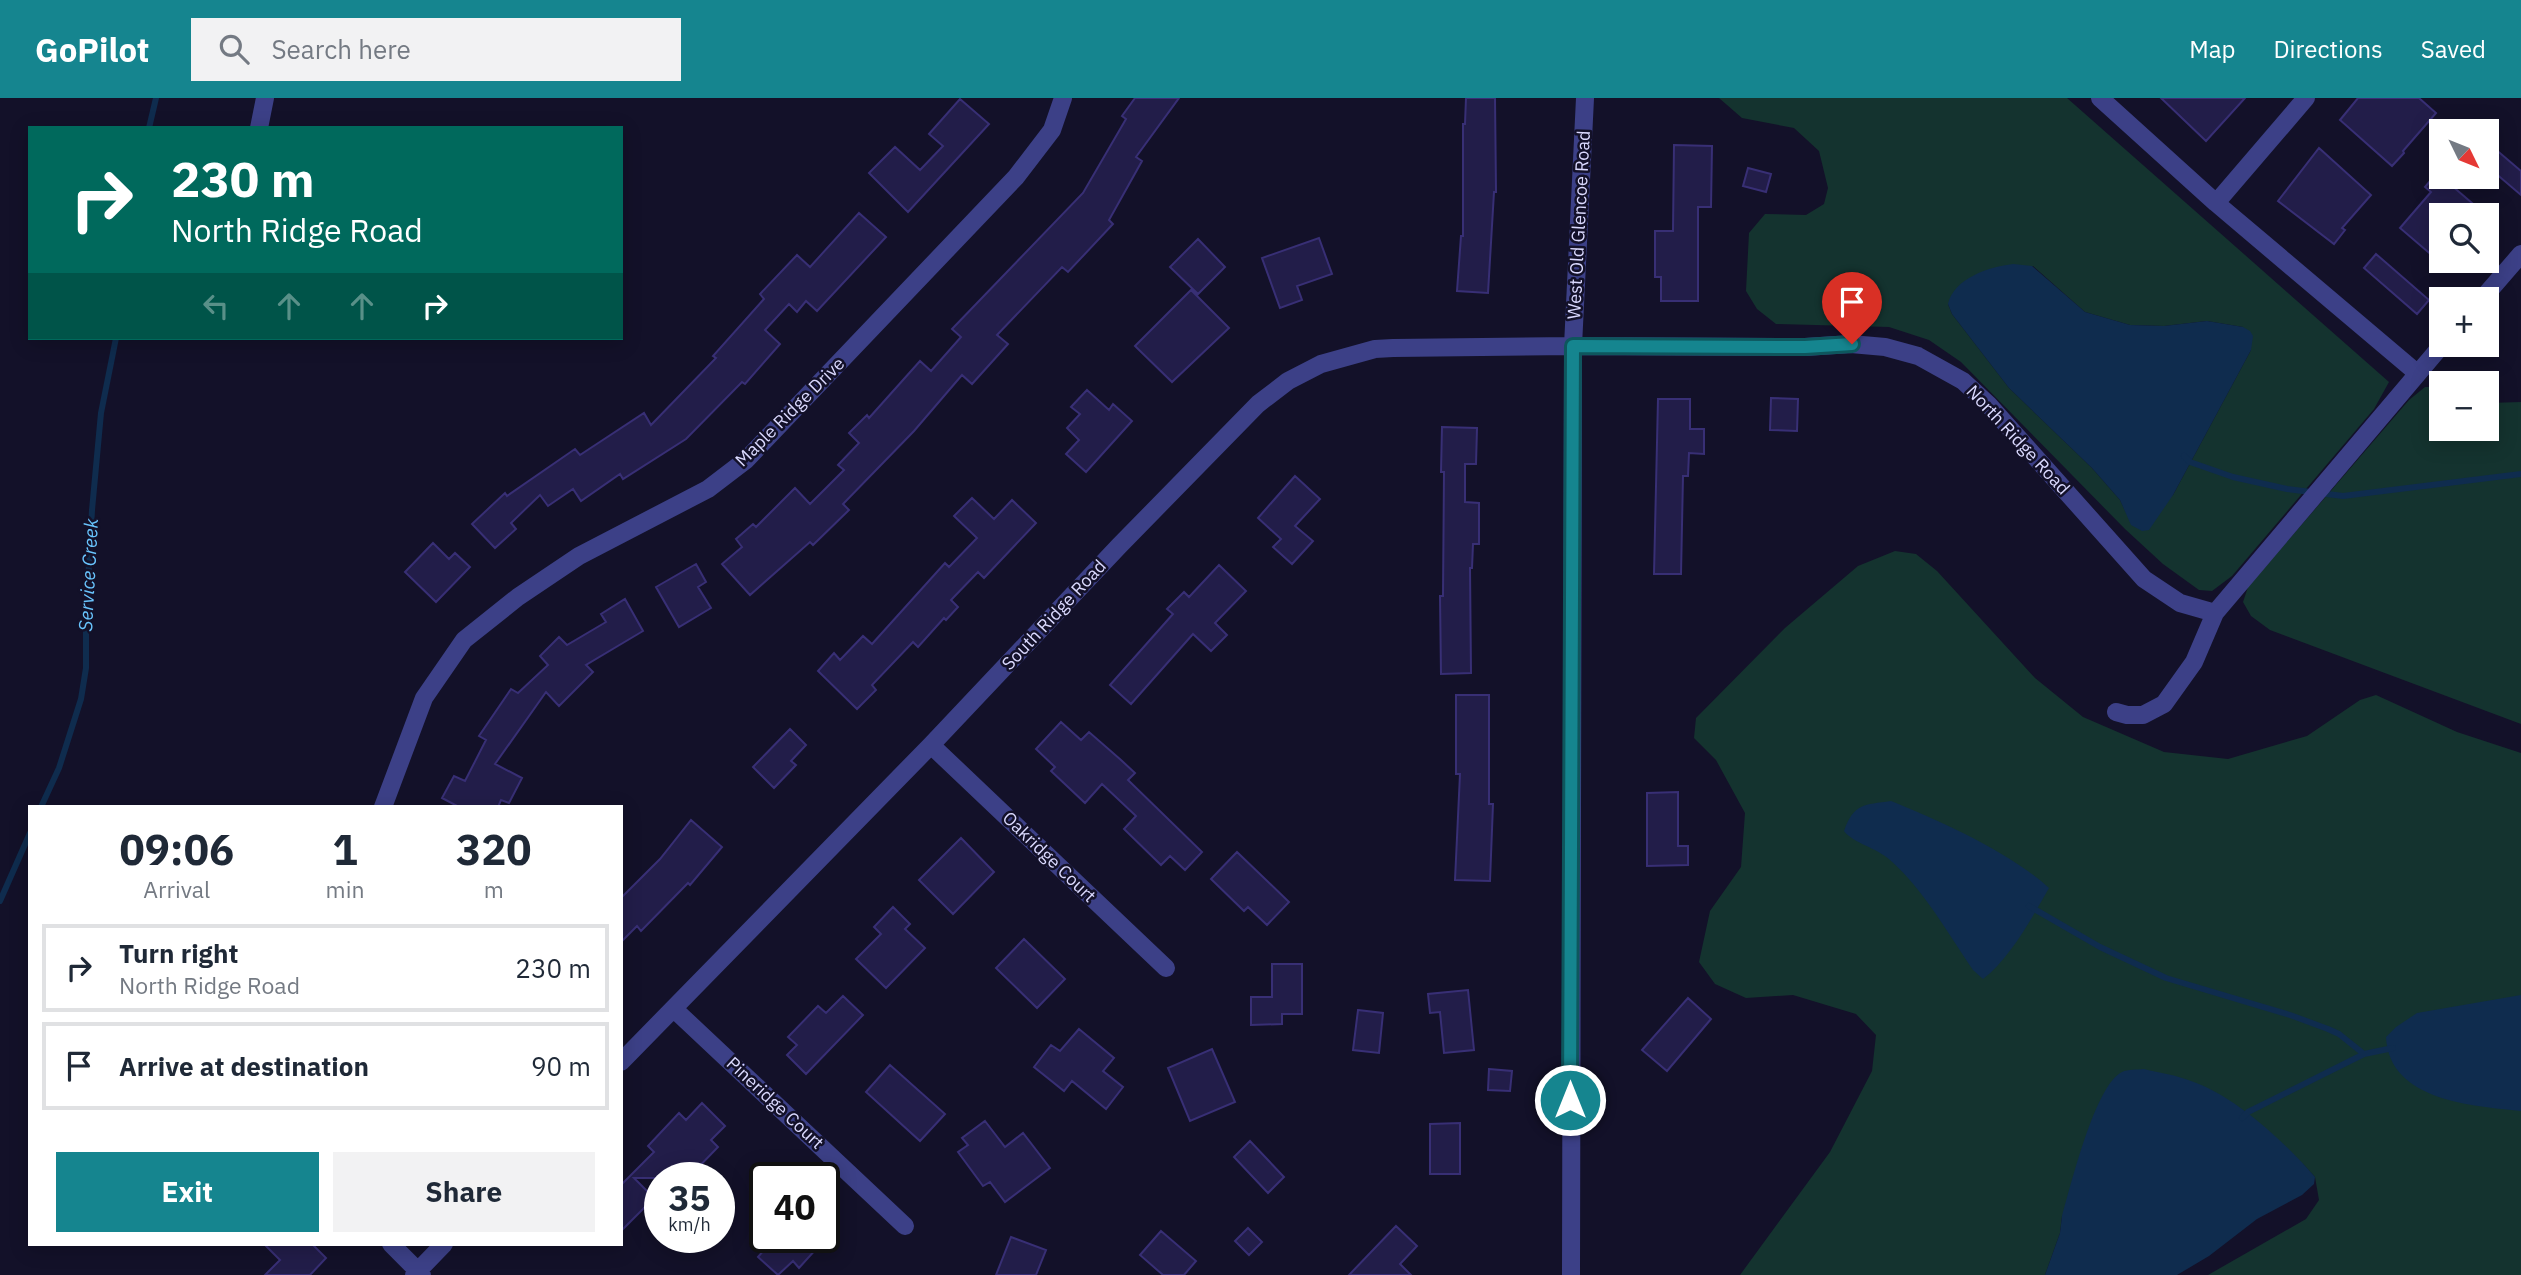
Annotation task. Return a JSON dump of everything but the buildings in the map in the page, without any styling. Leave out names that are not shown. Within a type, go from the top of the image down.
[{"type":"street","points":[[259,126],[265,98]]},
{"type":"street","name":"Maple Ridge Drive","points":[[384,805],[424,698],[464,640],[518,597],[579,556],[708,489],[746,460],[1016,177],[1052,130],[1063,98]]},
{"type":"street","name":"West Old Glencoe Road","points":[[1571,1275],[1573,346],[1585,98]]},
{"type":"street","points":[[2100,98],[2216,203],[2417,373]]},
{"type":"street","points":[[2216,203],[2306,98]]},
{"type":"street","points":[[2492,287],[2521,254]]},
{"type":"street","name":"North Ridge Road","points":[[1573,346],[1805,347],[1852,344],[1885,347],[1918,356],[1963,381],[1988,404],[2144,579],[2180,603],[2215,613]]},
{"type":"street","name":"South Ridge Road","points":[[623,1060],[931,745],[1230,432],[1258,404],[1288,381],[1321,364],[1375,349],[1573,346]]},
{"type":"street","points":[[2116,712],[2143,715],[2164,704],[2194,662],[2215,613],[2431,357]]},
{"type":"street","name":"Oakridge Court","points":[[931,745],[1166,968]]},
{"type":"street","name":"Pineridge Court","points":[[674,1010],[905,1226]]},
{"type":"street","points":[[393,1246],[418,1274],[442,1246]]},
{"type":"green space","points":[[1719,98],[2067,98],[2389,382],[2374,409],[2232,576],[2212,591],[2199,590],[2163,564],[2125,529],[1961,362],[1929,340],[1889,327],[1776,324],[1757,309],[1746,291],[1749,233],[1765,214],[1806,215],[1824,204],[1828,188],[1819,151],[1794,128],[1742,118]],"holes":[[[2033,266],[2085,312],[2130,325],[2164,326],[2207,321],[2243,327],[2251,350],[2173,495],[2132,525],[2120,500],[2092,468],[2009,388],[1952,314],[1948,304]]]},
{"type":"green space","points":[[2425,387],[2429,387],[2429,441],[2499,441],[2499,403],[2521,402],[2521,724],[2270,630],[2251,616],[2243,602],[2248,587],[2409,400]]},
{"type":"green space","points":[[1895,551],[1916,554],[1937,571],[2035,678],[2083,717],[2164,752],[2228,759],[2307,736],[2360,700],[2376,695],[2457,732],[2521,753],[2521,1275],[2208,1275],[2306,1219],[2319,1200],[2315,1177],[2303,1164],[2062,1216],[2060,1233],[2045,1275],[1740,1275],[1830,1152],[1872,1071],[1876,1035],[1856,1014],[1793,995],[1746,998],[1715,984],[1699,962],[1710,911],[1741,867],[1745,813],[1716,760],[1694,738],[1696,718],[1785,628],[1858,566]]},
{"type":"water","points":[[2013,264],[2032,266],[2085,312],[2130,325],[2164,326],[2207,321],[2243,327],[2253,336],[2251,350],[2173,495],[2149,530],[2142,531],[2131,525],[2120,500],[2092,468],[2009,388],[1952,314],[1948,304],[1957,287],[1983,271]]},
{"type":"water","points":[[1891,801],[1953,828],[1994,850],[2033,874],[2049,888],[2011,949],[1983,979],[1973,970],[1914,884],[1885,856],[1853,839],[1844,831],[1856,810],[1874,803]]},
{"type":"water","points":[[2521,995],[2521,1111],[2480,1106],[2437,1096],[2417,1087],[2402,1075],[2391,1058],[2386,1037],[2417,1013]]},
{"type":"water","points":[[2144,1069],[2191,1081],[2224,1097],[2274,1135],[2315,1177],[2314,1184],[2302,1195],[2257,1219],[2209,1256],[2177,1275],[2045,1275],[2060,1233],[2062,1216],[2085,1137],[2102,1096],[2122,1072]]},
{"type":"waterway","name":"Service Creek","points":[[149,126],[156,98]]},
{"type":"waterway","name":"Service Creek","points":[[42,805],[59,768],[81,699],[86,668],[92,510],[101,413],[116,340]]},
{"type":"waterway","points":[[2184,456],[2190,462],[2233,477],[2287,489],[2343,496],[2521,474]]},
{"type":"waterway","name":"Service Creek","points":[[0,901],[28,838]]},
{"type":"waterway","points":[[2029,906],[2100,947],[2166,978],[2328,1029],[2339,1034],[2364,1054]]},
{"type":"waterway","points":[[2242,1118],[2248,1112],[2364,1054],[2393,1048]]},
{"type":"route","points":[[1570,1100],[1573,346],[1805,347],[1852,344]]}]
